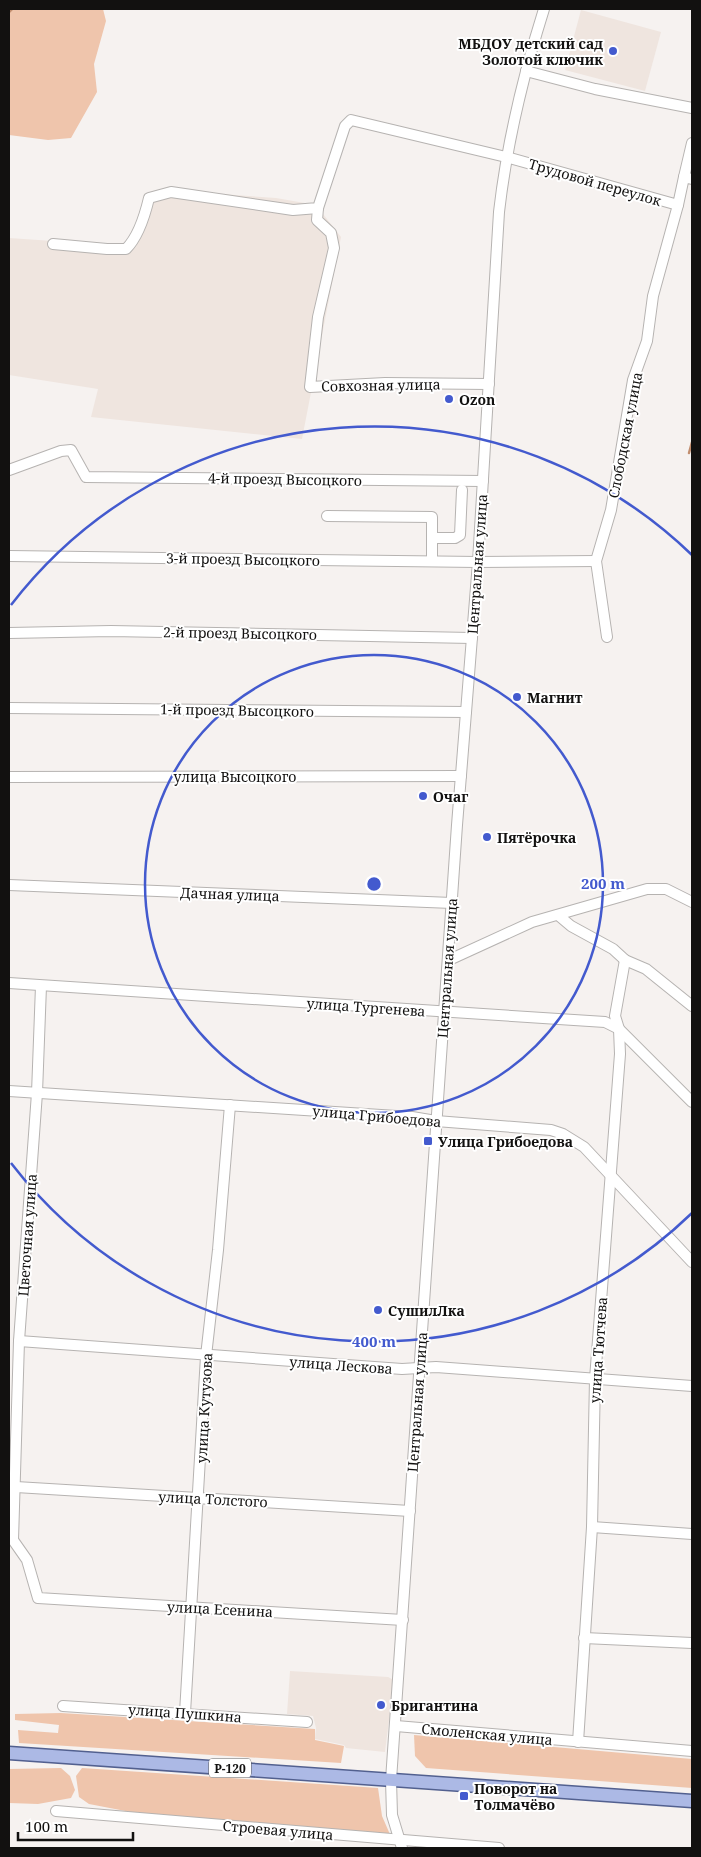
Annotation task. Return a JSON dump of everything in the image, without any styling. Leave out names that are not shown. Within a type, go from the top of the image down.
[{"type":"main road","name":"Р-120","points":[[9,1753],[692,1800]]},
{"type":"street","name":"Центральная улица","points":[[401,1845],[392,1815],[391,1780],[436,1121],[478,562],[499,212],[506,157],[526,71],[544,9]]},
{"type":"street","points":[[526,71],[594,89],[692,108]]},
{"type":"street","points":[[53,244],[107,250],[126,249],[132,243],[145,218],[149,198],[171,192],[293,210],[318,208],[345,126],[351,120],[506,157]]},
{"type":"street","name":"Трудовой переулок","points":[[506,157],[678,205],[688,178],[692,144]]},
{"type":"street","name":"Слободская улица","points":[[607,637],[596,561],[611,510],[633,380],[647,341],[653,296],[678,205]]},
{"type":"street","name":"Совхозная улица","points":[[318,208],[316,220],[330,233],[334,248],[318,317],[310,387],[385,383],[489,384]]},
{"type":"street","name":"4-й проезд Высоцкого","points":[[9,470],[61,451],[70,450],[86,477],[483,482]]},
{"type":"street","points":[[432,538],[455,538],[460,535],[462,490]]},
{"type":"street","points":[[326,516],[432,517],[432,561]]},
{"type":"street","name":"3-й проезд Высоцкого","points":[[9,556],[478,562],[596,561]]},
{"type":"street","name":"2-й проезд Высоцкого","points":[[9,632],[111,631],[472,638]]},
{"type":"street","name":"1-й проезд Высоцкого","points":[[9,708],[466,712]]},
{"type":"street","name":"улица Высоцкого","points":[[9,776],[461,776]]},
{"type":"street","name":"Дачная улица","points":[[9,885],[452,903]]},
{"type":"street","points":[[449,960],[532,922],[647,889],[666,889],[692,902]]},
{"type":"street","points":[[558,915],[571,926],[613,949],[625,960],[646,969],[692,1006]]},
{"type":"street","name":"улица Тютчева","points":[[578,1742],[592,1527],[595,1379],[620,1054],[615,1016],[625,960]]},
{"type":"street","name":"улица Тургенева","points":[[9,983],[605,1022],[618,1029],[692,1102]]},
{"type":"street","name":"Цветочная улица","points":[[38,1598],[27,1560],[11,1541],[16,1487],[19,1341],[37,1093],[41,986]]},
{"type":"street","name":"улица Грибоедова","points":[[9,1091],[412,1117],[436,1121],[551,1130],[584,1147],[692,1262]]},
{"type":"street","name":"улица Кутузова","points":[[185,1713],[206,1356],[218,1250],[230,1105]]},
{"type":"street","name":"улица Лескова","points":[[19,1341],[206,1356],[402,1369],[420,1367],[692,1386]]},
{"type":"street","name":"улица Толстого","points":[[16,1487],[410,1511]]},
{"type":"street","points":[[592,1527],[692,1534]]},
{"type":"street","name":"улица Есенина","points":[[38,1598],[403,1620]]},
{"type":"street","points":[[584,1638],[692,1643]]},
{"type":"street","name":"улица Пушкина","points":[[63,1706],[307,1722]]},
{"type":"street","name":"Смоленская улица","points":[[396,1726],[578,1742]]},
{"type":"street","points":[[578,1742],[692,1751]]},
{"type":"street","name":"Строевая улица","points":[[56,1812],[401,1845],[499,1848]]},
{"type":"shaded area","points":[[9,9],[103,9],[106,21],[94,64],[97,92],[71,138],[48,140],[9,135]]},
{"type":"shaded area","name":"МБДОУ детский сад Золотой ключик","points":[[581,10],[661,32],[645,91],[565,70]]},
{"type":"shaded area","points":[[165,190],[276,198],[316,205],[341,237],[302,439],[91,417],[98,389],[9,375],[9,238],[126,246],[149,198]]},
{"type":"shaded area","points":[[290,1671],[388,1677],[394,1680],[385,1752],[346,1748],[344,1745],[315,1739],[316,1728],[313,1716],[287,1714]]},
{"type":"shaded area","points":[[61,1713],[315,1729],[315,1740],[344,1746],[341,1763],[19,1743],[18,1730],[58,1733],[59,1725],[15,1720],[15,1714]]},
{"type":"shaded area","points":[[414,1735],[692,1759],[692,1788],[426,1768],[415,1756]]},
{"type":"shaded area","points":[[61,1768],[70,1776],[75,1790],[71,1798],[38,1804],[9,1803],[9,1769]]},
{"type":"shaded area","points":[[82,1768],[378,1788],[382,1816],[392,1839],[167,1819],[89,1804],[79,1797],[76,1776]]},
{"type":"waterway","points":[[9,12],[12,9]]},
{"type":"waterway","points":[[689,453],[692,442]]},
{"type":"place","name":"МБДОУ детский сад Золотой ключик","points":[[613,51]]},
{"type":"place","name":"Ozon","points":[[449,399]]},
{"type":"place","name":"Магнит","points":[[517,697]]},
{"type":"place","name":"Очаг","points":[[423,796]]},
{"type":"place","name":"Пятёрочка","points":[[487,837]]},
{"type":"place","name":"Улица Грибоедова","points":[[428,1141]]},
{"type":"place","name":"СушилЛка","points":[[378,1310]]},
{"type":"place","name":"Бригантина","points":[[381,1705]]},
{"type":"place","name":"Поворот на Толмачёво","points":[[464,1796]]}]
